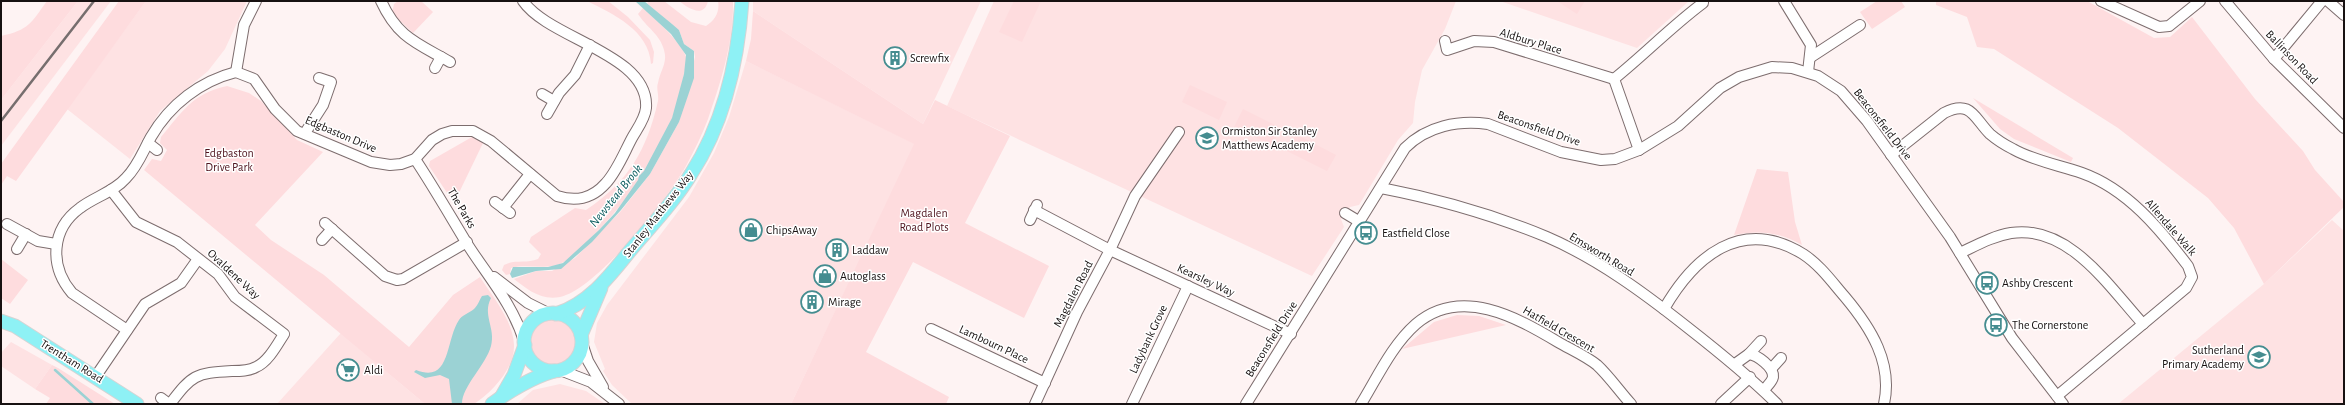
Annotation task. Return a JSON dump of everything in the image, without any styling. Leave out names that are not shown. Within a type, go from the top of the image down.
[{"type":"main road","name":"Stanley Matthews Way","points":[[553,314],[575,306],[602,284],[655,222],[691,174],[707,144],[720,112],[738,46],[742,1]]},
{"type":"main road","name":"Stanley Matthews Way","points":[[581,339],[602,284]]},
{"type":"main road","points":[[553,314],[574,322],[581,339],[577,359],[571,365],[558,371],[535,378],[497,400],[514,375],[528,328],[534,321],[553,314]]},
{"type":"main road","name":"Trentham Road","points":[[2,320],[96,376],[137,404]]},
{"type":"main road","points":[[524,343],[526,353],[533,363],[544,369],[558,371]]},
{"type":"street","points":[[127,330],[72,293],[66,286],[59,270],[55,252],[62,226],[71,215],[126,179],[139,162],[148,143],[167,114],[201,86],[216,77],[236,72],[244,25],[256,1]]},
{"type":"street","points":[[381,1],[390,19],[409,40],[446,60],[435,68]]},
{"type":"street","points":[[415,159],[432,140],[442,134],[452,131],[473,131],[491,141],[557,196],[570,200],[580,200],[598,191],[611,176],[644,116],[646,98],[636,77],[629,69],[547,23],[523,1]]},
{"type":"street","points":[[1639,150],[1614,79],[1640,58],[1673,25],[1703,3],[1702,1]]},
{"type":"street","points":[[1784,1],[1811,45],[1811,57],[1808,72]]},
{"type":"street","points":[[2101,1],[2159,27],[2169,26],[2200,1]]},
{"type":"street","name":"Ballinson Road","points":[[2224,1],[2274,59],[2344,128]]},
{"type":"street","points":[[2274,59],[2322,1]]},
{"type":"street","points":[[2328,1],[2344,15]]},
{"type":"street","points":[[1811,57],[1860,25]]},
{"type":"street","name":"Aldbury Place","points":[[1445,41],[1447,50],[1474,41],[1494,42],[1614,79]]},
{"type":"street","points":[[547,114],[554,101],[575,74],[590,46]]},
{"type":"street","name":"Beaconsfield Drive","points":[[1246,404],[1406,148],[1416,138],[1443,126],[1461,123],[1488,124],[1561,152],[1585,158],[1615,159],[1639,150],[1678,126],[1720,88],[1739,76],[1772,67],[1792,68],[1808,72],[1828,81],[1841,91],[1891,155],[1960,253],[2012,338],[2063,404]]},
{"type":"street","name":"Edgbaston Drive","points":[[236,72],[254,80],[286,121],[297,131],[380,165],[401,164],[415,159]]},
{"type":"street","points":[[305,133],[335,84],[319,78]]},
{"type":"street","points":[[542,94],[554,101]]},
{"type":"street","name":"Allendale Walk","points":[[1891,155],[1944,113],[1953,108],[1963,108],[1971,111],[1989,133],[2014,150],[2036,159],[2082,173],[2107,185],[2140,209],[2175,249],[2190,271],[2192,277],[2186,288],[2057,396]]},
{"type":"street","name":"Magdalen Road","points":[[1035,404],[1077,312],[1110,250],[1135,196],[1179,132]]},
{"type":"street","points":[[148,143],[157,150]]},
{"type":"street","name":"The Parks","points":[[415,159],[467,242],[487,270],[516,321],[524,343]]},
{"type":"street","points":[[503,208],[530,174]]},
{"type":"street","name":"Emsworth Road","points":[[1381,188],[1420,195],[1502,219],[1548,238],[1583,255],[1664,309],[1735,364],[1777,404]]},
{"type":"street","name":"Ovaldene Way","points":[[111,190],[136,222],[177,242],[218,274],[236,297],[284,334],[263,363],[257,367],[248,370],[201,374],[187,382],[166,402]]},
{"type":"street","name":"Kearsley Way","points":[[1030,220],[1035,207],[1110,250],[1291,334]]},
{"type":"street","points":[[1345,213],[1360,222]]},
{"type":"street","points":[[7,224],[38,241],[56,244]]},
{"type":"street","points":[[322,240],[329,226],[385,276],[397,280],[409,276],[467,242]]},
{"type":"street","points":[[1960,253],[1991,238],[2012,233],[2040,236],[2054,241],[2072,251],[2098,271],[2143,324]]},
{"type":"street","points":[[17,249],[26,234]]},
{"type":"street","points":[[1664,309],[1681,284],[1700,262],[1716,249],[1740,242],[1758,241],[1774,242],[1802,254],[1832,282],[1860,315],[1875,338],[1885,368],[1888,385],[1884,404]]},
{"type":"street","points":[[96,376],[149,300],[181,284],[198,258]]},
{"type":"street","name":"The Parks","points":[[487,270],[522,299],[553,314]]},
{"type":"street","name":"Ladybank Grove","points":[[1132,404],[1188,286]]},
{"type":"street","name":"Hatfield Crescent","points":[[1361,404],[1395,349],[1416,324],[1431,314],[1465,305],[1488,308],[1520,319],[1597,365],[1631,404]]},
{"type":"street","name":"Lambourn Place","points":[[931,328],[1045,383]]},
{"type":"street","points":[[581,339],[588,361],[606,393]]},
{"type":"street","points":[[1735,364],[1749,354],[1761,341]]},
{"type":"street","points":[[1749,354],[1756,355],[1771,369],[1773,375],[1771,381],[1764,390]]},
{"type":"street","points":[[1771,369],[1781,358]]},
{"type":"street","points":[[558,371],[591,382],[619,404]]},
{"type":"street","points":[[1721,404],[1750,377]]},
{"type":"shaded area","points":[[78,1],[111,1],[1,146],[1,100]]},
{"type":"shaded area","points":[[146,1],[247,1],[225,49],[208,71],[160,111],[130,159],[67,109]]},
{"type":"shaded area","points":[[753,1],[981,1],[923,124],[753,11]]},
{"type":"shaded area","name":"Ormiston Sir Stanley Matthews Academy","points":[[994,1],[1456,1],[1445,29],[1422,70],[1415,102],[1413,123],[1398,140],[1359,205],[1350,207],[1341,219],[1344,227],[1312,276],[947,106]]},
{"type":"shaded area","points":[[1500,1],[1689,1],[1637,48]]},
{"type":"shaded area","points":[[746,61],[915,144],[791,404],[632,404],[612,385],[603,371],[605,369],[594,342],[597,323],[607,305],[689,197],[714,153],[729,117]]},
{"type":"shaded area","name":"Sutherland Primary Academy","points":[[2332,220],[2344,231],[2344,404],[2118,404],[2264,284]]},
{"type":"shaded area","points":[[341,333],[395,379],[425,404],[277,404]]},
{"type":"shaded area","points":[[11,342],[52,365],[35,389],[1,366],[1,353]]},
{"type":"shaded area","points":[[560,384],[586,391],[605,404],[517,404],[533,390]]},
{"type":"green space","points":[[47,1],[78,1],[1,100],[1,36],[24,28],[33,20]]},
{"type":"green space","points":[[119,1],[146,1],[16,181],[7,176],[1,185],[1,164]]},
{"type":"green space","points":[[398,1],[421,1],[433,12],[413,33],[392,13],[394,4]]},
{"type":"green space","points":[[587,1],[608,1],[628,17],[650,40],[654,52],[653,63],[651,64],[649,52],[637,33],[618,18]]},
{"type":"green space","points":[[649,1],[664,1],[691,22],[706,26],[716,15],[718,1],[733,1],[733,16],[726,61],[718,91],[708,119],[692,155],[677,181],[648,220],[630,241],[593,278],[575,290],[560,297],[553,298],[541,296],[529,290],[514,279],[536,271],[552,271],[575,258],[621,211],[650,174],[679,122],[695,57],[694,51],[684,44],[679,30],[647,4]]},
{"type":"green space","points":[[679,1],[708,1],[703,10],[699,11],[691,9]]},
{"type":"green space","points":[[1014,1],[1041,1],[1022,42],[999,32]]},
{"type":"green space","points":[[1557,1],[1585,1],[1577,14]]},
{"type":"green space","points":[[1877,1],[1901,1],[1905,7],[1872,29],[1860,12]]},
{"type":"green space","points":[[1936,1],[2087,1],[2154,38],[2170,37],[2192,17],[2255,99],[2303,151],[2315,170],[2344,202],[2344,207],[2264,284],[2234,228],[2208,198],[2118,128],[1994,49],[1977,47],[1967,17],[1936,5]]},
{"type":"green space","points":[[643,8],[662,25],[681,47],[687,60],[677,105],[664,136],[646,169],[625,200],[601,228],[576,253],[562,263],[556,265],[511,268],[510,274],[506,275],[502,270],[504,265],[508,263],[538,259],[541,254],[529,242],[531,237],[575,208],[586,210],[601,199],[624,176],[634,163],[641,150],[648,135],[658,101],[657,85],[665,59],[664,50],[659,39],[638,14]]},
{"type":"green space","name":"Magdalen Road Plots","points":[[753,11],[923,124],[935,100],[1010,136],[965,223],[1049,266],[1024,318],[913,262],[866,352],[949,397],[946,404],[791,404],[914,144],[746,61],[751,39]]},
{"type":"green space","points":[[1190,85],[1227,102],[1219,120],[1182,102]]},
{"type":"green space","name":"Edgbaston Drive Park","points":[[227,86],[249,93],[261,101],[297,140],[323,152],[255,225],[271,240],[324,275],[409,347],[453,295],[480,277],[496,300],[510,326],[514,345],[511,362],[507,371],[495,386],[481,399],[474,404],[425,404],[144,170],[152,159],[161,161],[167,150],[160,143],[161,137],[182,112],[205,93]]},
{"type":"green space","points":[[1973,98],[2073,158],[2071,162],[2014,139],[2000,129]]},
{"type":"green space","points":[[1243,109],[1281,128],[1272,145],[1234,127]]},
{"type":"green space","points":[[1296,134],[1336,155],[1327,171],[1287,151]]},
{"type":"green space","points":[[472,137],[483,143],[454,203],[429,166],[430,161]]},
{"type":"green space","points":[[1757,169],[1788,172],[1795,222],[1802,245],[1786,237],[1769,233],[1743,233],[1734,235]]},
{"type":"green space","points":[[1,259],[28,280],[10,304],[1,298]]},
{"type":"green space","points":[[1457,315],[1479,316],[1506,325],[1402,349],[1434,322]]},
{"type":"green space","points":[[549,319],[557,319],[566,323],[572,329],[576,342],[572,355],[566,361],[557,365],[549,365],[540,361],[534,355],[530,346],[530,338],[534,329],[540,323]]},
{"type":"green space","points":[[52,365],[115,404],[46,404],[50,398],[35,389]]},
{"type":"water","points":[[635,1],[644,1],[672,24],[679,30],[684,44],[694,51],[694,78],[679,122],[650,174],[621,210],[592,242],[561,269],[536,271],[512,278],[510,274],[513,267],[548,267],[563,263],[599,230],[615,213],[638,180],[639,176],[644,171],[672,118],[684,74],[686,55],[671,34]]},
{"type":"water","points":[[488,295],[491,298],[488,316],[492,333],[491,346],[484,361],[466,390],[462,404],[452,404],[449,379],[440,375],[425,378],[414,372],[416,370],[427,373],[436,371],[441,366],[460,318],[474,309],[482,296]]},
{"type":"waterway","points":[[55,370],[93,404]]},
{"type":"railway","points":[[1,121],[94,1]]},
{"type":"place","name":"Screwfix","points":[[895,58]]},
{"type":"place","name":"Ormiston Sir Stanley Matthews Academy","points":[[1207,138]]},
{"type":"place","name":"ChipsAway","points":[[751,230]]},
{"type":"place","name":"Eastfield Close","points":[[1366,233]]},
{"type":"place","name":"Laddaw","points":[[837,250]]},
{"type":"place","name":"Autoglass","points":[[825,276]]},
{"type":"place","name":"Ashby Crescent","points":[[1987,283]]},
{"type":"place","name":"Mirage","points":[[812,302]]},
{"type":"place","name":"The Cornerstone","points":[[1996,325]]},
{"type":"place","name":"Sutherland Primary Academy","points":[[2259,357]]},
{"type":"place","name":"Aldi","points":[[348,370]]},
{"type":"water label","name":"Newstead Brook","points":[[615,195]]}]
